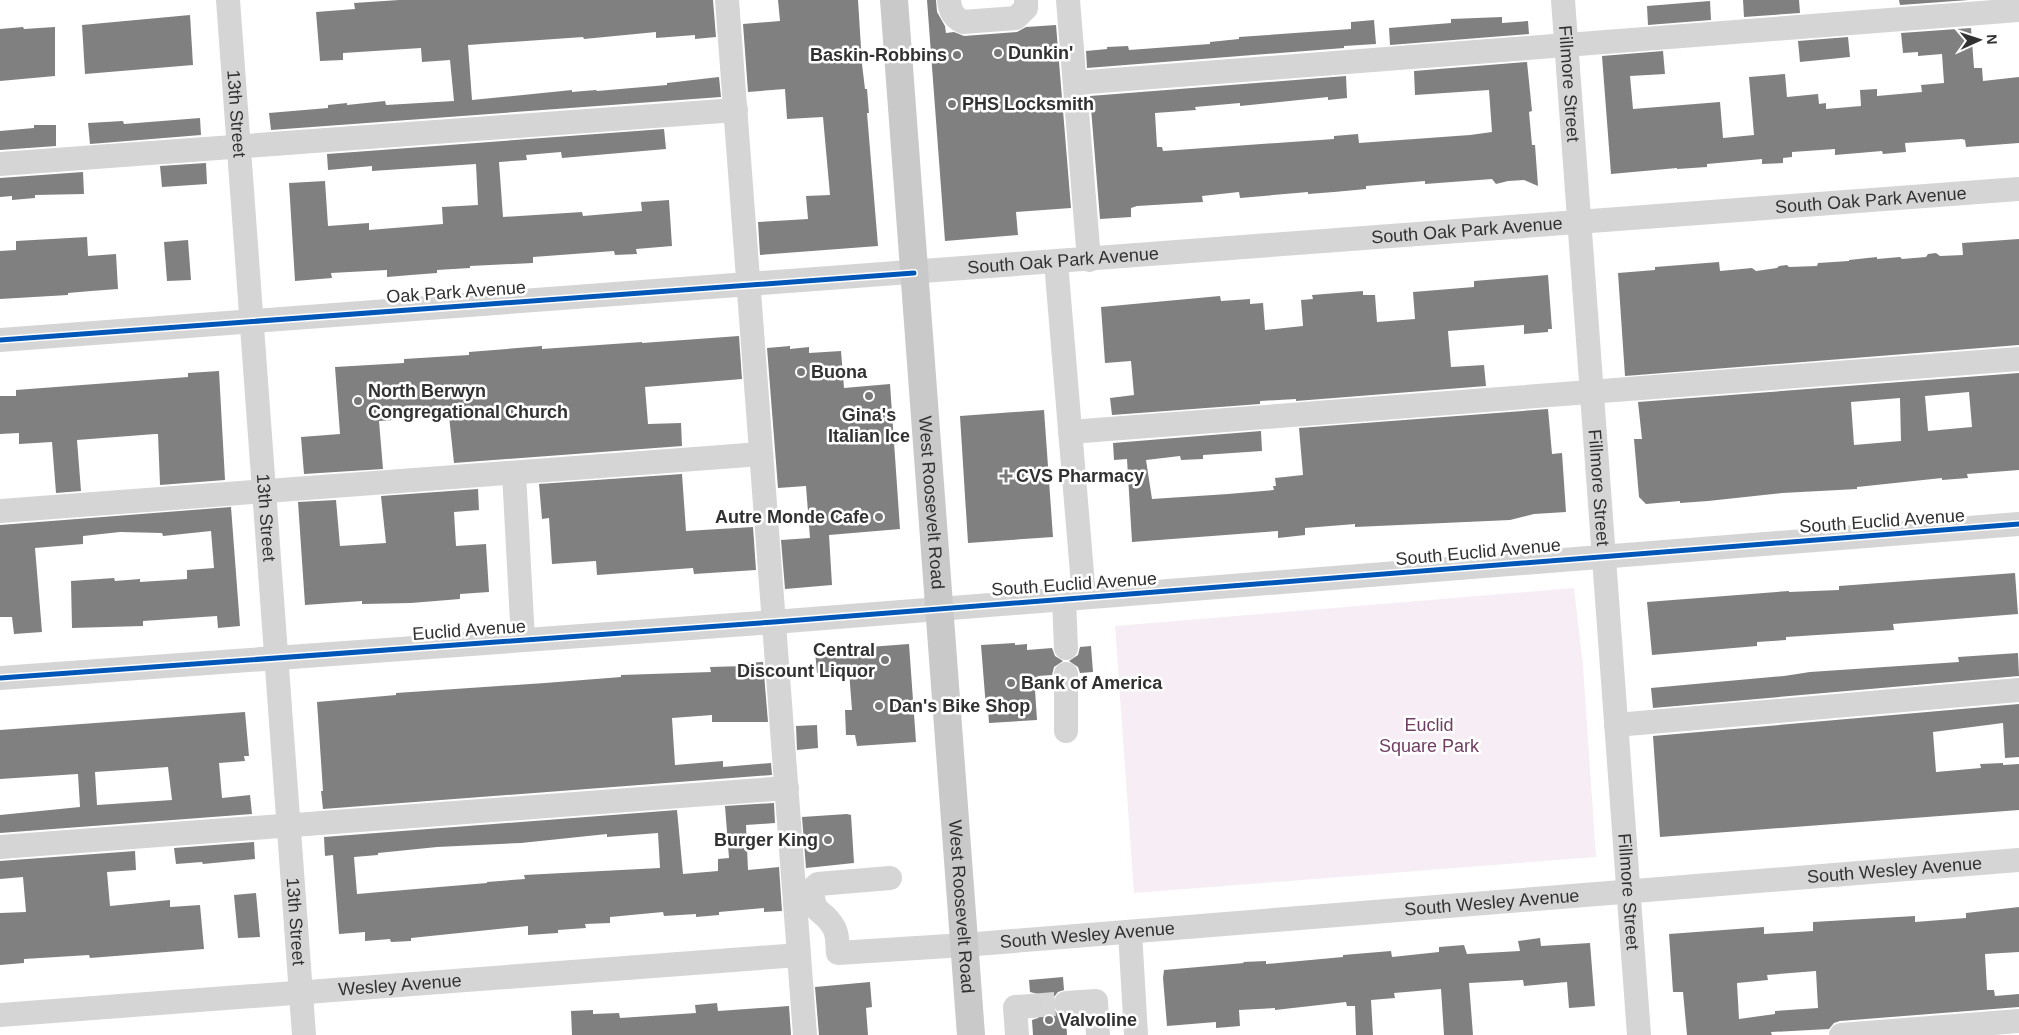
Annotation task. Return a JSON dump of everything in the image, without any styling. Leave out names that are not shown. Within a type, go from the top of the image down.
[{"type":"main road","name":"West Roosevelt Road","points":[[894,0],[971,1035]]},
{"type":"street","name":"13th Street","points":[[228,0],[304,1035]]},
{"type":"street","points":[[727,0],[805,1035]]},
{"type":"street","points":[[949,0],[956,19],[963,22],[1016,18],[1026,8],[1026,0]]},
{"type":"street","points":[[1068,0],[1089,260]]},
{"type":"street","name":"Fillmore Street","points":[[1563,0],[1639,1035]]},
{"type":"street","points":[[1075,83],[2019,10]]},
{"type":"street","points":[[0,164],[736,110]]},
{"type":"street","name":"South Oak Park Avenue","points":[[914,273],[2019,189]]},
{"type":"street","points":[[1056,262],[1070,432],[1074,598],[1066,648]]},
{"type":"street","name":"Oak Park Avenue","points":[[0,340],[914,273]]},
{"type":"street","points":[[1070,432],[2019,359]]},
{"type":"street","points":[[0,511],[762,454]]},
{"type":"street","points":[[514,473],[523,640]]},
{"type":"street","name":"South Euclid Avenue","points":[[939,609],[2019,524]]},
{"type":"street","name":"Euclid Avenue","points":[[0,678],[939,609]]},
{"type":"street","points":[[1066,674],[1066,732]]},
{"type":"street","points":[[1616,724],[2019,690]]},
{"type":"street","points":[[0,847],[787,788]]},
{"type":"street","name":"South Wesley Avenue","points":[[964,946],[2019,860]]},
{"type":"street","points":[[890,878],[818,884],[812,889],[813,904],[836,931],[838,953],[964,946]]},
{"type":"street","points":[[1130,932],[1136,1035]]},
{"type":"street","name":"Wesley Avenue","points":[[0,1015],[800,956]]},
{"type":"street","points":[[1066,1003],[1096,1001],[1098,1035]]},
{"type":"street","points":[[1012,1035],[1017,1035],[1015,1006],[1031,1006]]},
{"type":"street","points":[[1841,1035],[2019,1021]]},
{"type":"green space","name":"Euclid Square Park","points":[[1574,588],[1583,666],[1596,857],[1134,893],[1115,626]]},
{"type":"building","points":[[399,0],[713,0],[716,37],[695,39],[695,35],[656,38],[656,32],[584,39],[583,37],[468,45],[472,100],[572,90],[572,92],[597,91],[667,85],[667,83],[719,77],[721,97],[271,130],[269,113],[328,108],[328,105],[347,103],[347,105],[385,101],[386,105],[454,101],[450,60],[422,62],[421,48],[343,53],[343,60],[320,61],[316,12],[355,9],[354,3]]},
{"type":"building","points":[[778,0],[858,0],[862,64],[869,113],[867,113],[878,246],[760,255],[758,222],[808,219],[806,196],[830,195],[823,117],[787,119],[785,89],[748,92],[743,24],[780,21]]},
{"type":"building","points":[[927,0],[936,0],[937,12],[945,26],[946,33],[954,32],[964,36],[1017,32],[1026,27],[1056,25],[1071,208],[1016,212],[1018,235],[945,241]]},
{"type":"building","points":[[1743,0],[1799,0],[1800,13],[1744,17]]},
{"type":"building","points":[[1899,0],[1969,0],[1900,5]]},
{"type":"building","points":[[1710,1],[1711,20],[1648,25],[1647,6]]},
{"type":"building","points":[[190,15],[193,65],[85,74],[82,25]]},
{"type":"building","points":[[1502,17],[1502,23],[1528,21],[1529,34],[1390,45],[1389,28],[1451,23],[1451,19]]},
{"type":"building","points":[[1374,20],[1376,44],[1087,68],[1086,51],[1107,49],[1107,47],[1128,46],[1129,50],[1210,44],[1210,42],[1239,39],[1239,37],[1351,29],[1351,22]]},
{"type":"building","points":[[23,27],[24,29],[55,27],[55,76],[0,81],[0,29]]},
{"type":"building","points":[[1971,28],[1974,68],[1982,68],[1983,81],[2019,77],[2019,143],[1966,147],[1965,140],[1962,139],[1905,143],[1906,152],[1883,154],[1882,151],[1835,155],[1835,149],[1792,152],[1792,157],[1783,158],[1783,163],[1762,164],[1762,159],[1707,164],[1707,167],[1611,174],[1602,56],[1663,51],[1665,74],[1630,76],[1633,109],[1720,102],[1723,138],[1754,135],[1749,77],[1785,74],[1787,97],[1818,94],[1819,104],[1826,103],[1826,109],[1861,106],[1860,90],[1877,89],[1877,96],[1922,92],[1921,85],[1944,83],[1942,54],[1918,56],[1918,52],[1903,53],[1901,33]]},
{"type":"building","points":[[1848,37],[1850,57],[1800,62],[1798,41]]},
{"type":"building","points":[[1527,62],[1532,111],[1529,112],[1532,145],[1535,145],[1538,186],[1524,180],[1496,184],[1492,179],[1425,184],[1425,181],[1366,186],[1366,189],[1334,192],[1308,194],[1308,192],[1240,198],[1239,192],[1202,196],[1203,202],[1137,206],[1131,208],[1131,217],[1100,219],[1090,96],[1346,76],[1347,98],[1328,100],[1328,97],[1240,106],[1240,103],[1195,107],[1196,110],[1155,113],[1157,147],[1162,147],[1163,151],[1334,139],[1334,136],[1358,134],[1359,143],[1470,135],[1492,132],[1489,90],[1415,95],[1414,71]]},
{"type":"building","points":[[200,118],[201,135],[90,144],[88,123],[123,121],[124,124]]},
{"type":"building","points":[[34,125],[56,125],[56,146],[0,150],[0,131],[34,128]]},
{"type":"building","points":[[664,129],[666,149],[562,158],[561,152],[526,155],[527,160],[499,162],[503,217],[582,212],[583,216],[642,211],[641,202],[669,200],[672,246],[636,249],[637,254],[615,255],[614,251],[533,257],[533,263],[470,266],[470,268],[437,270],[437,273],[387,277],[387,270],[331,273],[332,278],[295,281],[289,183],[325,181],[328,226],[369,223],[369,230],[443,224],[442,207],[478,205],[476,164],[372,171],[372,166],[328,170],[327,154]]},
{"type":"building","points":[[206,163],[207,184],[162,187],[160,166]]},
{"type":"building","points":[[83,172],[84,194],[35,195],[35,198],[12,200],[12,196],[0,197],[0,178]]},
{"type":"building","points":[[87,237],[88,256],[116,254],[118,289],[68,293],[68,295],[0,299],[0,251],[16,250],[16,241]]},
{"type":"building","points":[[2019,239],[2019,345],[1625,376],[1618,273],[1655,270],[1655,267],[1719,262],[1720,271],[1752,268],[1756,271],[1787,265],[1789,267],[1817,266],[1818,263],[1877,257],[1877,259],[1900,257],[1902,259],[1926,257],[1928,254],[1936,253],[1940,256],[1963,255],[1962,243]]},
{"type":"building","points":[[188,240],[191,280],[167,281],[164,242]]},
{"type":"building","points":[[1548,275],[1552,329],[1548,329],[1548,332],[1524,334],[1524,325],[1448,331],[1451,367],[1484,365],[1486,386],[1296,401],[1296,399],[1260,401],[1260,404],[1112,415],[1110,398],[1134,395],[1131,361],[1105,363],[1101,307],[1220,296],[1221,301],[1250,299],[1250,304],[1263,303],[1265,330],[1303,326],[1301,300],[1313,299],[1312,295],[1363,291],[1363,295],[1375,295],[1377,322],[1415,319],[1413,292],[1474,287],[1474,281]]},
{"type":"building","points":[[739,336],[742,379],[645,387],[648,424],[681,423],[682,446],[454,463],[449,416],[379,421],[383,469],[304,474],[301,437],[340,434],[335,367],[404,363],[404,359],[469,355],[469,352],[542,346],[542,349]]},
{"type":"building","points":[[790,346],[790,349],[809,347],[809,353],[841,351],[844,388],[890,384],[900,529],[829,535],[832,585],[785,589],[781,540],[810,538],[806,486],[778,488],[767,348]]},
{"type":"building","points":[[219,371],[225,480],[160,485],[158,434],[77,440],[81,491],[56,493],[52,442],[19,444],[19,433],[0,434],[0,396],[16,396],[16,390],[188,377],[188,373]]},
{"type":"building","points":[[2019,373],[2019,470],[1967,474],[1968,478],[1942,480],[1942,478],[1857,487],[1857,489],[1646,504],[1639,497],[1634,439],[1642,439],[1638,402]],"holes":[[[1969,392],[1972,427],[1928,431],[1925,396]],[[1900,398],[1901,441],[1854,445],[1851,402]]]},
{"type":"building","points":[[1548,409],[1552,454],[1562,453],[1566,512],[1534,514],[1510,520],[1355,527],[1355,524],[1305,528],[1305,535],[1278,538],[1278,531],[1132,542],[1127,459],[1114,460],[1113,443],[1261,431],[1262,451],[1203,455],[1203,459],[1181,460],[1180,456],[1146,460],[1152,499],[1274,490],[1273,486],[1276,486],[1275,478],[1303,475],[1299,428]]},
{"type":"building","name":"CVS Pharmacy","points":[[1044,410],[1053,537],[968,543],[960,416]]},
{"type":"building","points":[[682,474],[686,531],[753,527],[756,570],[694,574],[693,568],[597,575],[596,561],[552,564],[549,518],[542,519],[539,484]]},
{"type":"building","points":[[478,489],[479,510],[454,512],[456,546],[486,544],[489,592],[460,594],[460,599],[411,603],[362,604],[362,601],[305,605],[298,502],[336,500],[340,546],[386,543],[381,496]]},
{"type":"building","points":[[231,507],[240,626],[218,628],[217,616],[143,621],[143,626],[72,628],[71,581],[114,578],[115,581],[140,579],[140,582],[187,579],[187,570],[214,568],[211,531],[163,536],[162,533],[120,532],[83,536],[83,544],[35,548],[42,632],[14,634],[12,617],[0,617],[0,525]]},
{"type":"building","points":[[2015,573],[2018,614],[1893,624],[1894,630],[1786,637],[1786,640],[1757,642],[1757,646],[1652,655],[1647,602],[1789,591],[1839,590],[1839,586]]},
{"type":"building","name":"Bank of America","points":[[1015,643],[1015,645],[1027,644],[1027,650],[1052,648],[1055,656],[1063,661],[1054,667],[1052,675],[1038,676],[1039,689],[1035,690],[1037,720],[989,723],[981,645]]},
{"type":"building","points":[[909,644],[916,742],[857,746],[855,735],[846,735],[845,710],[852,710],[849,671],[817,673],[815,651]]},
{"type":"building","points":[[1091,646],[1093,672],[1080,673],[1078,667],[1069,661],[1078,655],[1080,647]]},
{"type":"building","points":[[2018,653],[2019,676],[1653,708],[1651,688],[1810,672],[1959,662],[1958,657]]},
{"type":"building","points":[[763,662],[768,722],[712,722],[712,715],[672,718],[675,765],[723,761],[723,767],[771,763],[772,775],[323,809],[317,702],[396,695],[396,693],[621,677],[621,675],[711,672],[710,667],[745,666],[745,663]]},
{"type":"building","points":[[2019,704],[2019,757],[2005,758],[2003,723],[1933,732],[1936,772],[1981,768],[1980,764],[2019,764],[2019,810],[1660,837],[1653,736]]},
{"type":"building","points":[[245,712],[249,756],[244,756],[245,761],[219,763],[222,798],[250,795],[252,814],[0,833],[0,815],[80,807],[78,774],[0,779],[0,730]],"holes":[[[168,767],[172,800],[97,805],[95,772]]]},
{"type":"building","points":[[817,725],[818,748],[797,750],[796,726]]},
{"type":"building","points":[[774,803],[775,823],[746,825],[748,870],[779,867],[782,911],[764,912],[764,908],[719,912],[719,915],[696,917],[696,914],[664,916],[663,912],[610,917],[610,923],[585,924],[586,928],[558,930],[558,933],[528,935],[528,926],[411,938],[411,941],[391,942],[390,939],[365,941],[365,932],[339,934],[333,855],[325,856],[324,837],[677,810],[683,874],[718,871],[718,859],[729,858],[725,806]],"holes":[[[658,833],[660,868],[524,875],[525,879],[357,894],[354,857],[437,847],[521,843],[607,834],[607,837]]]},
{"type":"building","name":"Burger King","points":[[851,815],[854,863],[806,868],[802,817]]},
{"type":"building","points":[[254,842],[255,859],[203,864],[202,862],[176,864],[174,848]]},
{"type":"building","points":[[135,851],[136,870],[107,872],[110,906],[170,900],[170,907],[200,905],[204,949],[90,958],[89,955],[24,959],[24,963],[0,965],[0,913],[26,912],[23,877],[0,879],[0,861]]},
{"type":"building","points":[[256,893],[260,937],[238,938],[234,895]]},
{"type":"building","points":[[2019,907],[2019,952],[1985,954],[1987,990],[1994,990],[1995,996],[2019,994],[2019,1007],[1840,1021],[1834,1023],[1829,1029],[1771,1032],[1772,1035],[1687,1035],[1683,992],[1673,992],[1669,934],[1764,927],[1764,934],[1813,931],[1813,922],[1915,916],[1915,922],[1966,918],[1966,913]],"holes":[[[1816,971],[1818,1008],[1775,1011],[1775,1014],[1739,1019],[1737,983],[1768,980],[1767,975]]]},
{"type":"building","points":[[1540,938],[1541,946],[1590,943],[1595,1006],[1569,1008],[1567,982],[1524,986],[1523,980],[1469,983],[1473,1035],[1444,1035],[1441,989],[1394,993],[1395,998],[1371,1000],[1373,1035],[1356,1035],[1355,1006],[1347,1006],[1346,1002],[1275,1010],[1275,1008],[1239,1010],[1240,1026],[1216,1028],[1216,1022],[1167,1026],[1164,970],[1243,962],[1266,961],[1266,964],[1391,951],[1392,957],[1439,952],[1439,947],[1464,945],[1467,954],[1520,951],[1518,941]]},
{"type":"building","name":"Valvoline","points":[[1063,977],[1064,990],[1058,992],[1052,1004],[1055,1011],[1066,1017],[1067,1035],[1033,1035],[1032,1020],[1038,1018],[1043,1013],[1045,1005],[1038,994],[1030,992],[1029,980]]},
{"type":"building","points":[[870,982],[872,1007],[866,1008],[868,1035],[819,1035],[815,987]]},
{"type":"building","points":[[717,1003],[718,1011],[789,1006],[791,1035],[572,1035],[571,1011],[593,1010],[593,1014],[619,1013],[620,1018],[696,1013],[695,1005]]},
{"type":"tunnel","points":[[1031,1006],[1066,1003]]},
{"type":"cycle path","points":[[0,340],[914,273]]},
{"type":"cycle path","points":[[0,678],[774,622],[2019,524]]},
{"type":"place","name":"Dunkin'","points":[[998,53]]},
{"type":"place","name":"Baskin-Robbins","points":[[957,55]]},
{"type":"place","name":"PHS Locksmith","points":[[952,104]]},
{"type":"place","name":"Buona","points":[[801,372]]},
{"type":"place","name":"Gina's Italian Ice","points":[[869,396]]},
{"type":"place","name":"North Berwyn Congregational Church","points":[[358,401]]},
{"type":"place","name":"CVS Pharmacy","points":[[1006,476]]},
{"type":"place","name":"Autre Monde Cafe","points":[[879,517]]},
{"type":"place","name":"Central Discount Liquor","points":[[885,660]]},
{"type":"place","name":"Bank of America","points":[[1011,683]]},
{"type":"place","name":"Dan's Bike Shop","points":[[879,706]]},
{"type":"place","name":"Burger King","points":[[828,840]]},
{"type":"place","name":"Valvoline","points":[[1049,1020]]}]
